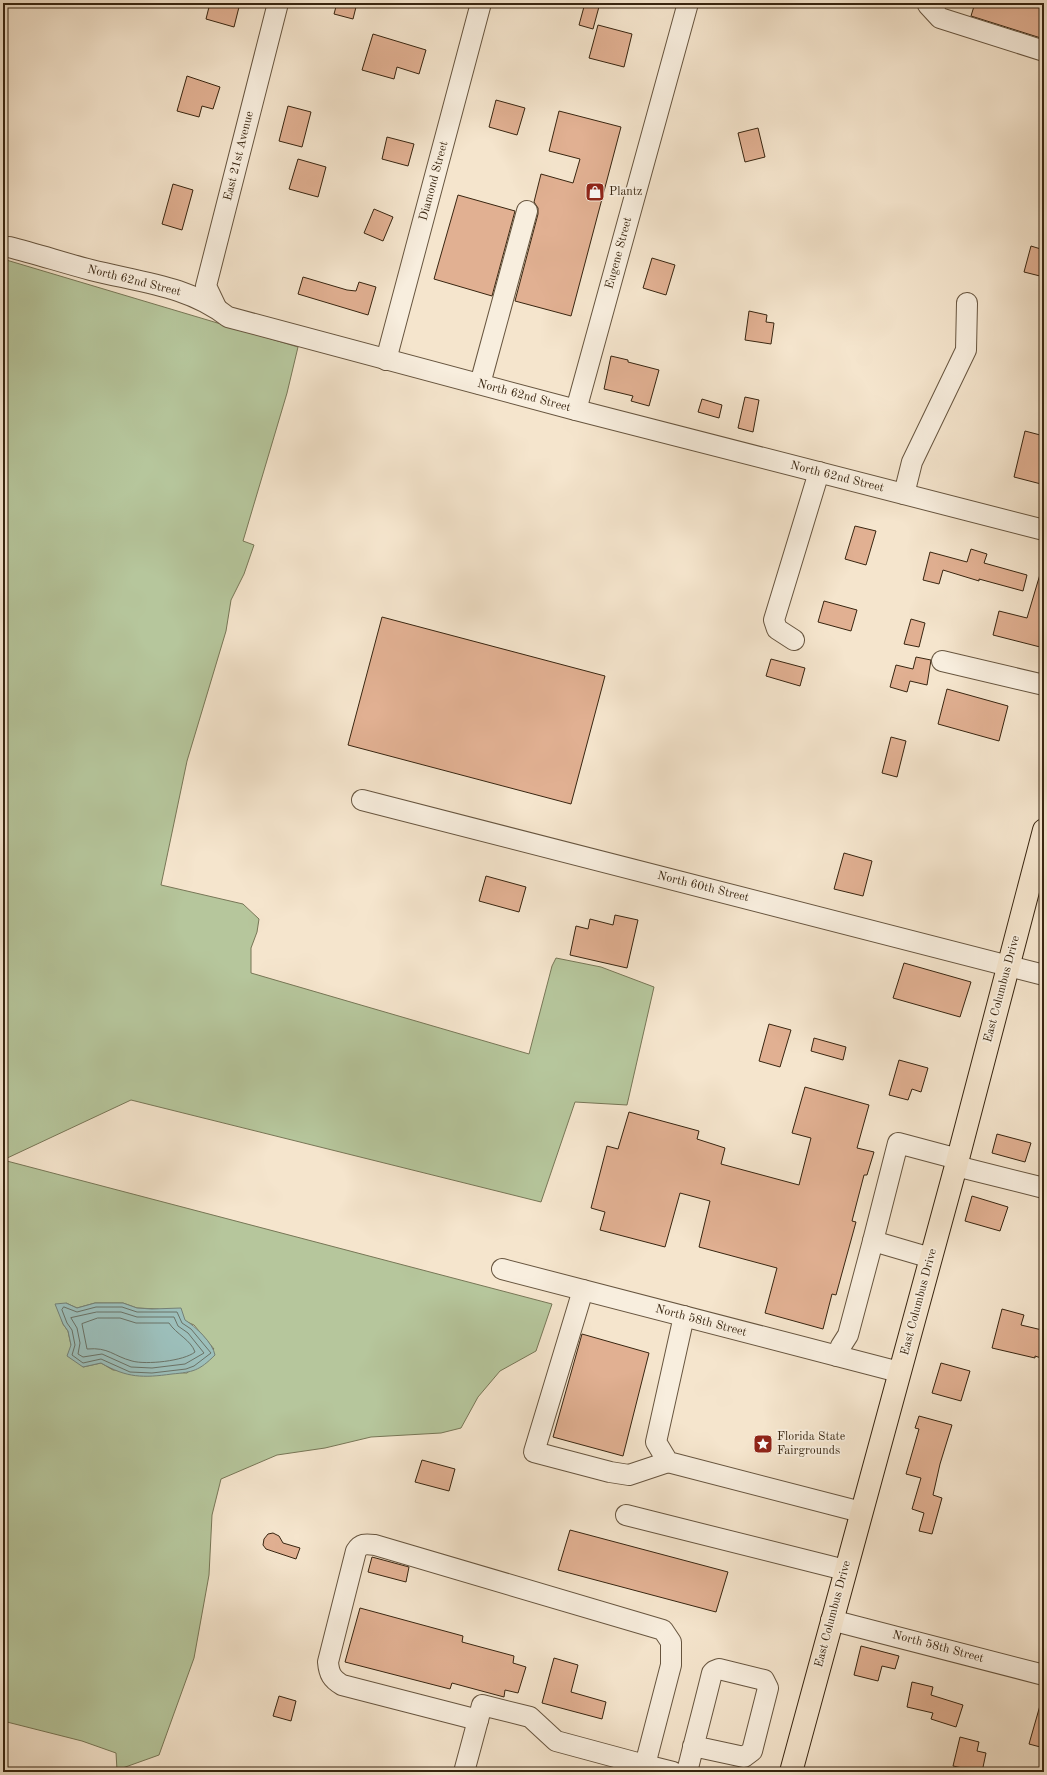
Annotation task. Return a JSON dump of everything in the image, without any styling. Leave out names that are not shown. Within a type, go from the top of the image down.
[{"type":"main road","name":"East Columbus Drive","points":[[791,1772],[831,1620],[957,1162],[1044,830]]},
{"type":"street","name":"East 21st Avenue","points":[[216,307],[206,286],[278,3]]},
{"type":"street","name":"Diamond Street","points":[[386,360],[481,3]]},
{"type":"street","name":"Eugene Street","points":[[576,410],[688,3]]},
{"type":"street","points":[[928,3],[928,5],[940,18],[1044,51]]},
{"type":"street","points":[[480,384],[527,211]]},
{"type":"street","name":"North 62nd Street","points":[[9,247],[92,270],[172,288],[216,307],[228,317],[576,410],[1044,530]]},
{"type":"street","points":[[904,494],[912,462],[966,350],[967,303]]},
{"type":"street","points":[[794,640],[777,630],[774,620],[819,472]]},
{"type":"street","points":[[942,661],[1044,685]]},
{"type":"street","name":"North 60th Street","points":[[362,800],[1044,975]]},
{"type":"street","points":[[837,1356],[848,1335],[898,1143],[1044,1188]]},
{"type":"street","points":[[873,1241],[931,1258]]},
{"type":"street","name":"North 58th Street","points":[[502,1269],[899,1372]]},
{"type":"street","points":[[583,1290],[534,1452],[610,1472],[629,1475],[668,1462],[861,1512]]},
{"type":"street","points":[[668,1462],[656,1442],[684,1316]]},
{"type":"street","points":[[626,1514],[845,1570]]},
{"type":"street","points":[[478,1720],[342,1685],[334,1680],[329,1672],[328,1662],[356,1551],[359,1546],[365,1544],[375,1545],[663,1630],[671,1642],[671,1665],[645,1765]]},
{"type":"street","name":"North 58th Street","points":[[831,1620],[1044,1675]]},
{"type":"street","points":[[686,1772],[693,1746],[714,1671],[727,1671],[764,1680],[767,1683],[768,1688],[752,1751],[748,1756],[744,1758],[693,1746]]},
{"type":"street","points":[[464,1772],[482,1705],[530,1717],[556,1742],[673,1772]]},
{"type":"green space","points":[[3,259],[298,347],[287,393],[243,541],[254,545],[244,574],[231,600],[226,631],[187,761],[161,885],[243,904],[259,919],[257,932],[251,948],[251,973],[529,1054],[552,966],[556,958],[601,967],[654,987],[627,1105],[575,1102],[541,1202],[131,1100],[3,1160]]},
{"type":"green space","points":[[3,1160],[552,1304],[536,1351],[500,1371],[478,1397],[461,1428],[441,1433],[371,1437],[325,1448],[277,1455],[221,1479],[212,1515],[209,1575],[194,1658],[159,1755],[117,1770],[116,1753],[82,1741],[3,1721]],"holes":[[[66,1303],[77,1308],[95,1303],[123,1303],[137,1308],[158,1309],[194,1325],[214,1349],[187,1373],[113,1370],[101,1363],[83,1367],[71,1345],[68,1331],[63,1324],[61,1317]]]},
{"type":"water","points":[[66,1303],[77,1308],[95,1303],[123,1303],[137,1308],[181,1308],[185,1320],[203,1335],[214,1350],[215,1355],[200,1368],[195,1370],[162,1375],[135,1376],[119,1372],[101,1363],[83,1367],[67,1356],[71,1345],[68,1331],[63,1324],[55,1304]]},
{"type":"building","points":[[210,3],[240,3],[234,27],[206,19]]},
{"type":"building","points":[[337,3],[357,3],[353,19],[334,14]]},
{"type":"building","points":[[585,3],[600,3],[593,29],[579,25]]},
{"type":"building","points":[[975,3],[1044,3],[1044,39],[971,16]]},
{"type":"building","points":[[598,25],[632,34],[624,67],[589,58]]},
{"type":"building","points":[[373,34],[426,50],[419,74],[397,67],[394,79],[362,70]]},
{"type":"building","points":[[187,76],[220,87],[213,109],[202,106],[199,117],[177,111]]},
{"type":"building","points":[[496,100],[525,108],[517,135],[489,127]]},
{"type":"building","points":[[288,106],[311,112],[302,147],[279,141]]},
{"type":"building","points":[[559,111],[621,127],[571,316],[515,301],[538,214],[538,208],[534,202],[541,174],[573,183],[580,159],[549,151]]},
{"type":"building","points":[[758,128],[765,157],[745,162],[738,133]]},
{"type":"building","points":[[387,137],[414,144],[408,166],[382,159]]},
{"type":"building","points":[[298,159],[326,167],[318,197],[289,189]]},
{"type":"building","points":[[173,184],[193,190],[182,230],[162,224]]},
{"type":"building","points":[[458,195],[515,211],[492,296],[434,279]]},
{"type":"building","points":[[374,209],[393,217],[383,241],[364,233]]},
{"type":"building","points":[[1031,246],[1044,250],[1044,277],[1024,272]]},
{"type":"building","points":[[652,258],[675,265],[666,295],[643,288]]},
{"type":"building","points":[[303,277],[347,290],[356,291],[359,282],[376,287],[368,315],[298,294]]},
{"type":"building","points":[[749,311],[767,315],[766,322],[774,323],[771,344],[745,340]]},
{"type":"building","points":[[611,356],[659,370],[649,406],[631,401],[633,396],[604,389]]},
{"type":"building","points":[[745,397],[759,400],[753,432],[738,428]]},
{"type":"building","points":[[702,399],[722,405],[719,418],[698,412]]},
{"type":"building","points":[[1025,431],[1044,436],[1044,472],[1041,484],[1014,477]]},
{"type":"building","points":[[855,526],[876,531],[866,565],[845,559]]},
{"type":"building","points":[[971,549],[987,554],[984,563],[1027,575],[1023,591],[979,579],[979,581],[943,570],[939,584],[923,580],[930,552],[967,562]]},
{"type":"building","points":[[1041,571],[1044,571],[1044,648],[993,635],[999,611],[1027,618]]},
{"type":"building","points":[[824,601],[857,610],[851,631],[818,622]]},
{"type":"building","points":[[382,617],[605,676],[571,804],[348,745]]},
{"type":"building","points":[[911,619],[925,623],[919,647],[904,644]]},
{"type":"building","points":[[916,657],[931,660],[927,685],[910,681],[907,692],[890,687],[896,665],[913,669]]},
{"type":"building","points":[[771,659],[805,668],[800,686],[766,676]]},
{"type":"building","points":[[947,689],[1008,706],[999,741],[938,724]]},
{"type":"building","points":[[891,737],[906,741],[897,777],[882,773]]},
{"type":"building","points":[[844,853],[872,861],[863,896],[834,889]]},
{"type":"building","points":[[486,876],[526,887],[519,912],[479,901]]},
{"type":"building","points":[[615,915],[638,920],[627,968],[570,955],[576,926],[588,929],[590,919],[613,925]]},
{"type":"building","points":[[904,963],[971,982],[960,1017],[893,998]]},
{"type":"building","points":[[769,1024],[791,1030],[780,1067],[759,1061]]},
{"type":"building","points":[[814,1038],[846,1047],[843,1060],[811,1051]]},
{"type":"building","points":[[899,1060],[928,1068],[921,1092],[912,1089],[908,1100],[889,1095]]},
{"type":"building","points":[[805,1087],[869,1105],[857,1148],[874,1152],[867,1175],[864,1175],[852,1221],[856,1222],[836,1295],[832,1294],[823,1329],[765,1313],[777,1268],[699,1247],[710,1201],[680,1193],[665,1247],[600,1230],[605,1212],[591,1208],[607,1146],[618,1149],[629,1112],[699,1131],[697,1139],[725,1148],[721,1164],[799,1185],[811,1138],[792,1133]]},
{"type":"building","points":[[997,1134],[1031,1143],[1025,1162],[992,1153]]},
{"type":"building","points":[[972,1196],[1008,1207],[1000,1231],[965,1221]]},
{"type":"building","points":[[1002,1309],[1024,1315],[1021,1325],[1042,1330],[1041,1332],[1044,1333],[1044,1359],[992,1348]]},
{"type":"building","points":[[582,1334],[649,1353],[623,1456],[553,1437]]},
{"type":"building","points":[[941,1363],[970,1371],[961,1401],[932,1393]]},
{"type":"building","points":[[919,1416],[952,1425],[940,1464],[933,1495],[942,1498],[932,1534],[919,1531],[924,1513],[912,1509],[921,1478],[906,1474],[919,1429],[915,1428]]},
{"type":"building","points":[[422,1460],[455,1469],[449,1491],[415,1482]]},
{"type":"building","points":[[570,1530],[728,1572],[716,1612],[558,1570]]},
{"type":"building","points":[[273,1533],[279,1536],[283,1543],[300,1548],[296,1559],[266,1549],[263,1545],[264,1539],[268,1534]]},
{"type":"building","points":[[372,1557],[409,1567],[406,1582],[368,1572]]},
{"type":"building","points":[[360,1608],[463,1636],[462,1642],[514,1656],[513,1663],[526,1667],[518,1693],[505,1690],[504,1697],[452,1683],[450,1689],[345,1662]]},
{"type":"building","points":[[861,1646],[899,1656],[895,1669],[882,1666],[878,1681],[854,1675]]},
{"type":"building","points":[[554,1658],[578,1665],[571,1692],[606,1702],[602,1719],[542,1703]]},
{"type":"building","points":[[912,1682],[933,1687],[931,1695],[963,1705],[956,1727],[931,1719],[933,1713],[907,1707]]},
{"type":"building","points":[[279,1696],[296,1701],[291,1721],[273,1716]]},
{"type":"building","points":[[1041,1702],[1044,1703],[1044,1748],[1029,1744]]},
{"type":"building","points":[[960,1737],[979,1742],[977,1751],[986,1753],[982,1772],[953,1766]]},
{"type":"place","name":"Plantz","points":[[595,192]]},
{"type":"place","name":"Florida State Fairgrounds","points":[[763,1444]]}]
